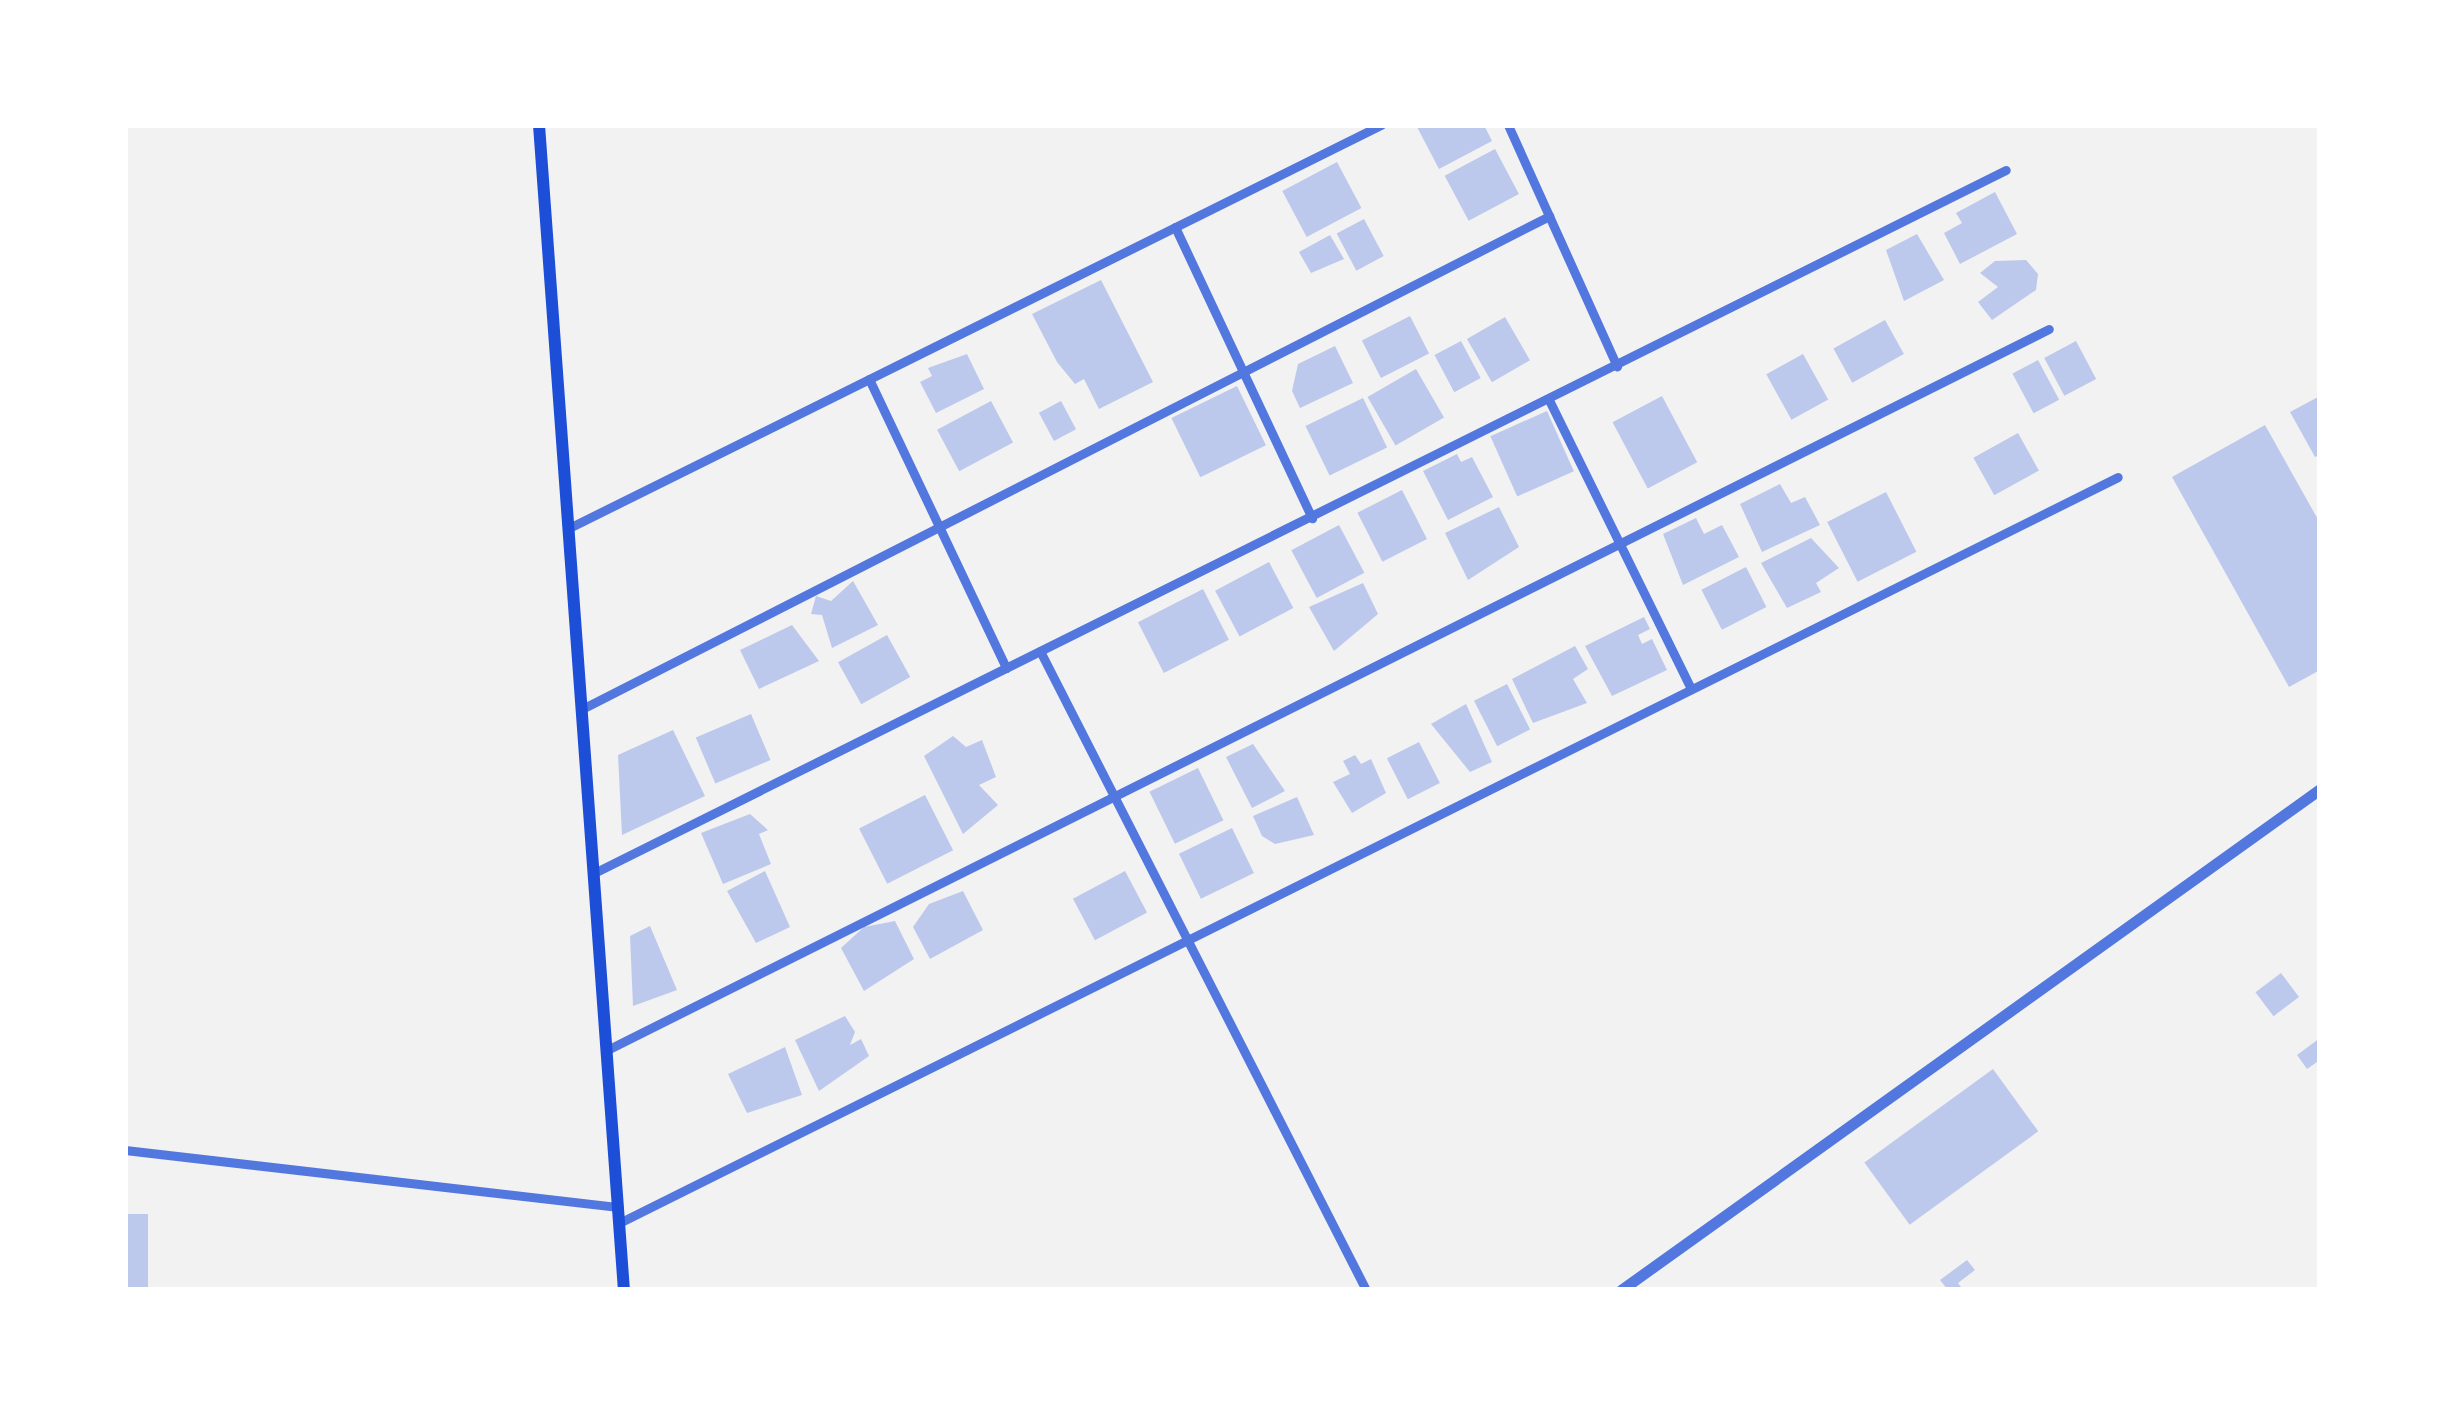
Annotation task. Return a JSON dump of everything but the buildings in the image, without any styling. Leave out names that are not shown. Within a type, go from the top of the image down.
[{"type":"main road","points":[[539,125],[624,1290]]},
{"type":"street","points":[[566,529],[1381,125]]},
{"type":"street","points":[[1508,125],[1617,366]]},
{"type":"street","points":[[594,873],[2006,170]]},
{"type":"street","points":[[580,710],[1549,216]]},
{"type":"street","points":[[1175,227],[1240,374],[1312,518]]},
{"type":"street","points":[[607,1050],[2050,329]]},
{"type":"street","points":[[869,379],[1006,668]]},
{"type":"street","points":[[1549,400],[1691,689]]},
{"type":"street","points":[[619,1222],[2118,477]]},
{"type":"street","points":[[1040,651],[1184,942],[1366,1290]]},
{"type":"street","points":[[1621,1290],[2320,788]]},
{"type":"street","points":[[125,1150],[618,1207]]}]
